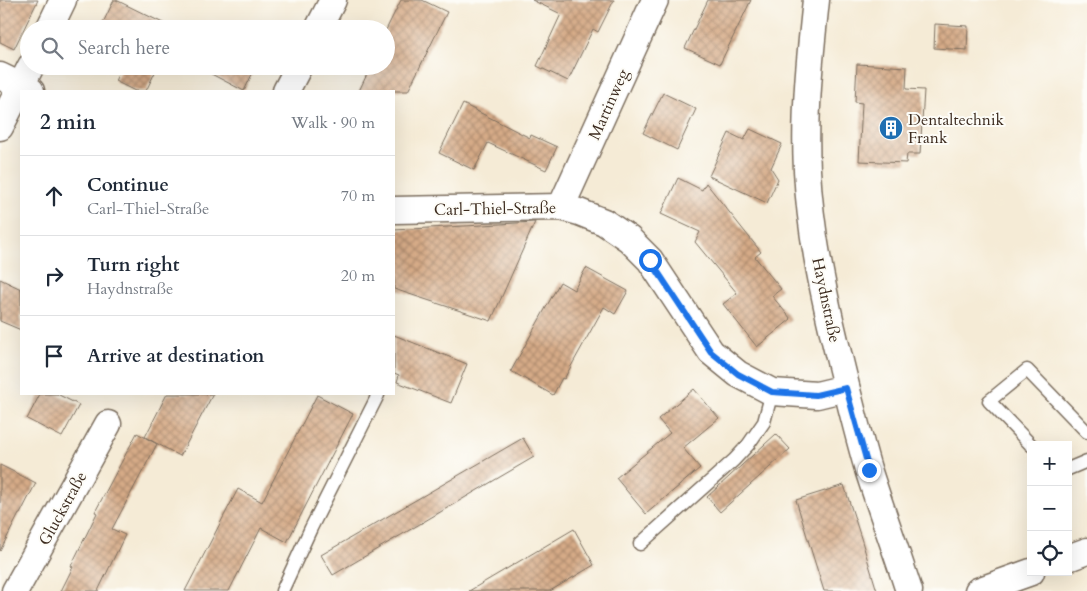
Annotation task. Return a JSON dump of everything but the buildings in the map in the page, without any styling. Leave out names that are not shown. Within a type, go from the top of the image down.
[{"type":"street","points":[[53,20],[63,0]]},
{"type":"street","points":[[323,20],[333,0]]},
{"type":"street","name":"Martinweg","points":[[561,207],[655,0]]},
{"type":"street","name":"Haydnstraße","points":[[816,0],[806,113],[807,170],[813,232],[826,306],[846,388],[869,470],[909,591]]},
{"type":"street","points":[[287,90],[294,75]]},
{"type":"street","points":[[0,127],[21,80]]},
{"type":"street","name":"Carl-Thiel-Straße","points":[[395,210],[561,207],[579,212],[604,222],[629,239],[650,260],[711,352],[738,374],[772,392],[816,395],[846,388]]},
{"type":"street","name":"Gluckstraße","points":[[16,591],[108,424]]},
{"type":"street","points":[[1072,557],[1087,551]]},
{"type":"street","points":[[978,591],[1027,573]]},
{"type":"lane","points":[[1027,441],[989,401],[1027,370],[1087,432]]},
{"type":"lane","points":[[640,544],[734,460],[748,445],[764,422],[772,392]]},
{"type":"lane","points":[[282,591],[311,528],[378,395]]},
{"type":"lane","points":[[1072,467],[1087,460]]},
{"type":"place","name":"Dentaltechnik Frank","points":[[891,128]]},
{"type":"route","points":[[650,260],[711,352],[738,374],[772,392],[816,395],[846,388],[869,470]]}]
